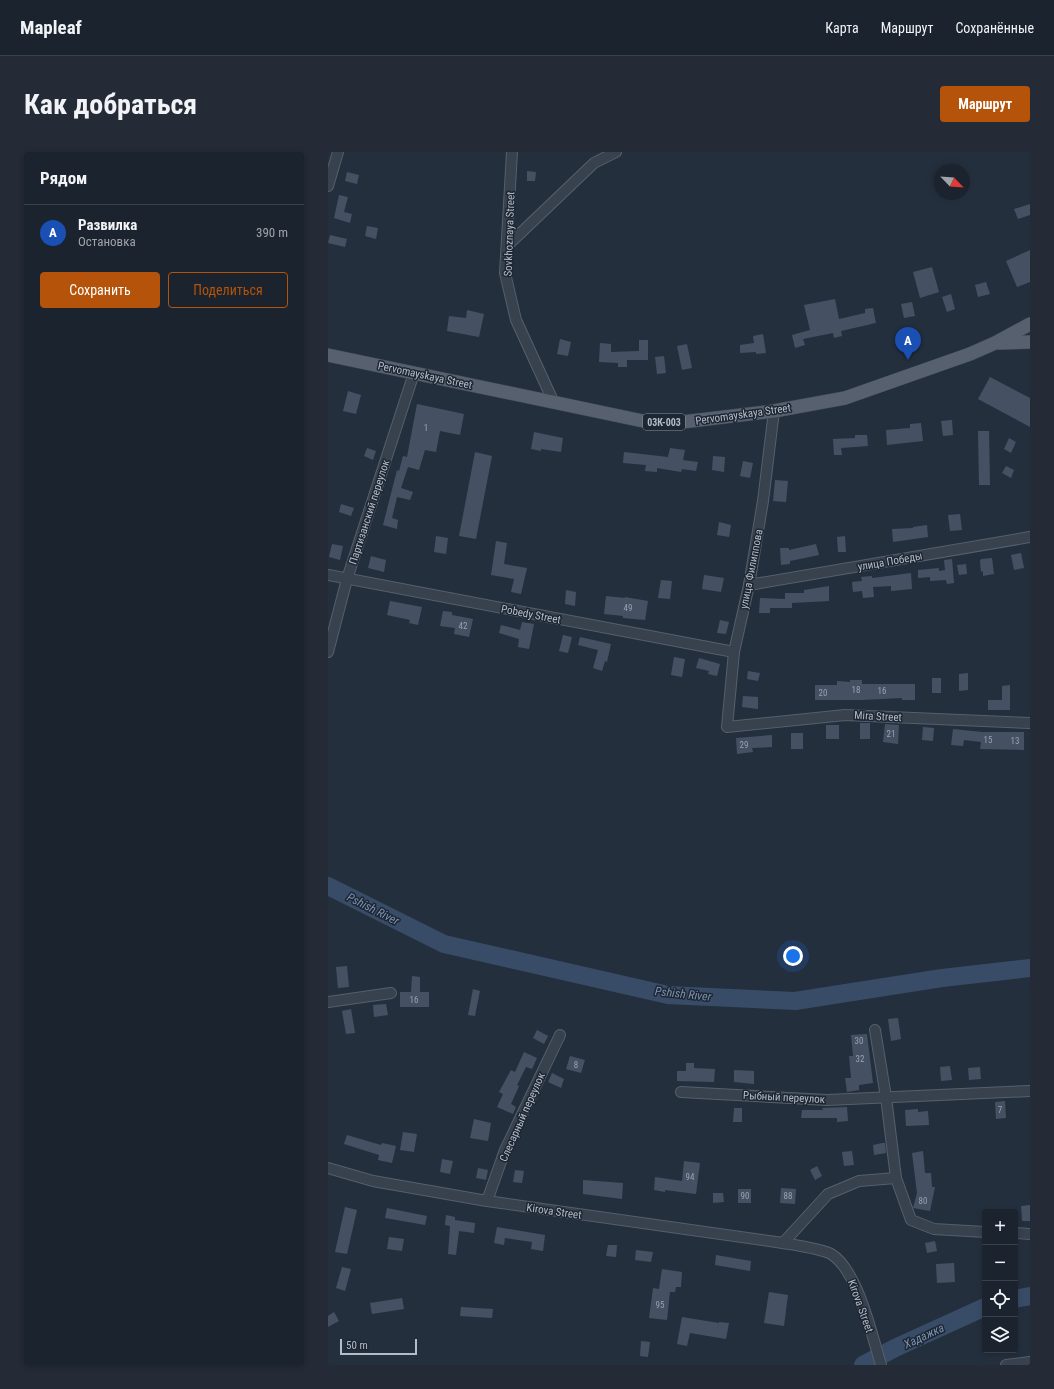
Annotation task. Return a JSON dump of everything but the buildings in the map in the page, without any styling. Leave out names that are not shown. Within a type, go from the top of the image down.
[{"type":"main road","name":"Pervomayskaya Street","points":[[328,355],[643,421],[674,423],[774,411],[845,398],[970,354],[995,343],[1030,324]]},
{"type":"main road","points":[[995,343],[1030,342]]},
{"type":"street","points":[[328,186],[338,152]]},
{"type":"street","name":"Sovkhoznaya Street","points":[[512,152],[505,273],[516,320],[554,403]]},
{"type":"street","points":[[507,246],[594,163],[616,152]]},
{"type":"street","name":"Партизанский переулок","points":[[328,652],[347,579],[414,373]]},
{"type":"street","name":"улица Филиппова","points":[[727,727],[734,652],[749,585],[764,501],[774,411]]},
{"type":"street","name":"улица Победы","points":[[749,585],[1030,537]]},
{"type":"street","name":"Pobedy Street","points":[[328,575],[734,652]]},
{"type":"street","name":"Mira Street","points":[[727,727],[845,715],[1030,723]]},
{"type":"street","points":[[328,1002],[391,992]]},
{"type":"street","points":[[875,1030],[886,1097],[896,1178],[911,1220],[934,1229],[982,1232]]},
{"type":"street","name":"Слесарный переулок","points":[[487,1201],[505,1150],[560,1035]]},
{"type":"street","name":"Рыбный переулок","points":[[682,1092],[827,1100],[1030,1091]]},
{"type":"street","name":"Kirova Street","points":[[328,1168],[373,1181],[487,1201],[783,1243],[831,1254],[847,1269],[854,1283],[882,1365]]},
{"type":"street","points":[[783,1243],[828,1194],[859,1181],[896,1178]]},
{"type":"street","points":[[1018,1233],[1030,1234]]},
{"type":"street","points":[[1006,1365],[1030,1362]]},
{"type":"waterway","name":"Pshish River","points":[[328,886],[444,944],[668,995],[795,1001],[942,978],[1030,968]]},
{"type":"waterway","name":"Хадажка","points":[[1018,1298],[1030,1296]]},
{"type":"waterway","name":"Хадажка","points":[[863,1365],[895,1348],[982,1308]]},
{"type":"place","name":"Развилка","points":[[908,360]]}]
